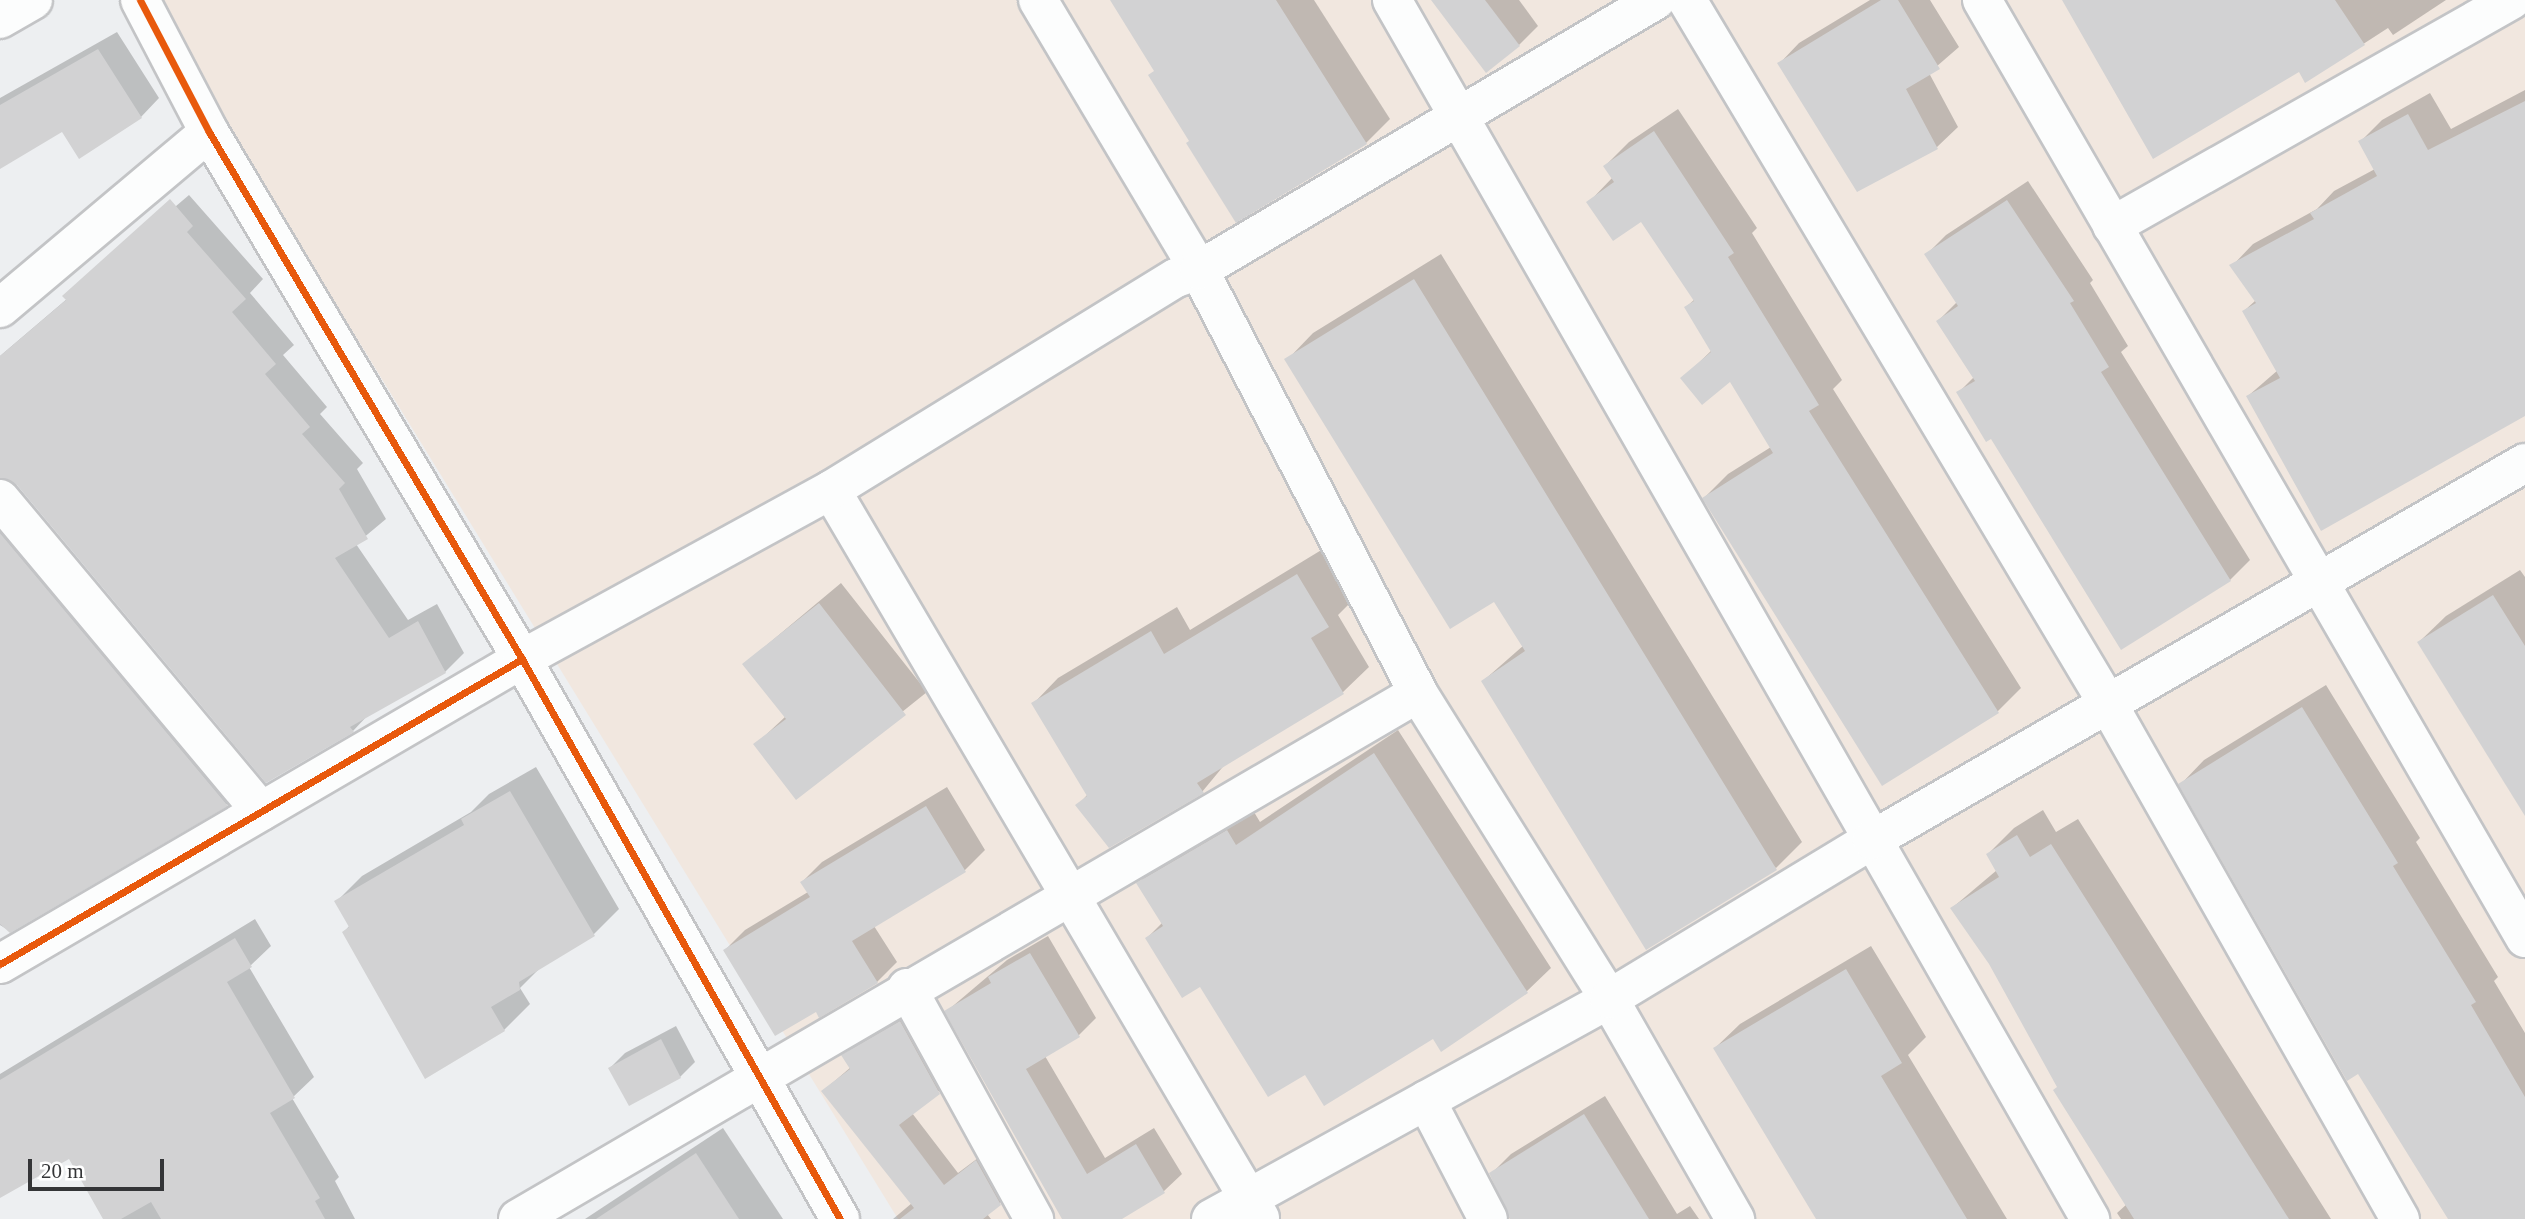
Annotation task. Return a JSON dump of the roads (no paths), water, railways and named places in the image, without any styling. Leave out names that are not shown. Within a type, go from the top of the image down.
[{"type":"street","points":[[0,19],[33,0]]},
{"type":"street","points":[[140,0],[209,132],[522,659],[840,1219]]},
{"type":"street","points":[[1038,0],[1199,270],[1418,693],[1609,999],[1735,1219]]},
{"type":"street","points":[[1392,0],[2090,1219]]},
{"type":"street","points":[[1,961],[522,659],[831,490],[1176,278],[1199,270],[1458,114],[1656,0]]},
{"type":"street","points":[[1687,0],[2108,704],[2400,1219]]},
{"type":"street","points":[[1982,0],[2525,937]]},
{"type":"street","points":[[2112,226],[2511,0]]},
{"type":"street","points":[[0,308],[209,132]]},
{"type":"street","points":[[1211,1219],[1254,1208],[1426,1100],[1609,999],[1871,839],[2320,584],[2525,463]]},
{"type":"street","points":[[831,490],[1254,1208]]},
{"type":"street","points":[[0,499],[261,811]]},
{"type":"street","points":[[518,1219],[907,988],[1418,693]]},
{"type":"street","points":[[907,988],[1034,1219]]},
{"type":"street","points":[[1426,1100],[1488,1219]]}]
